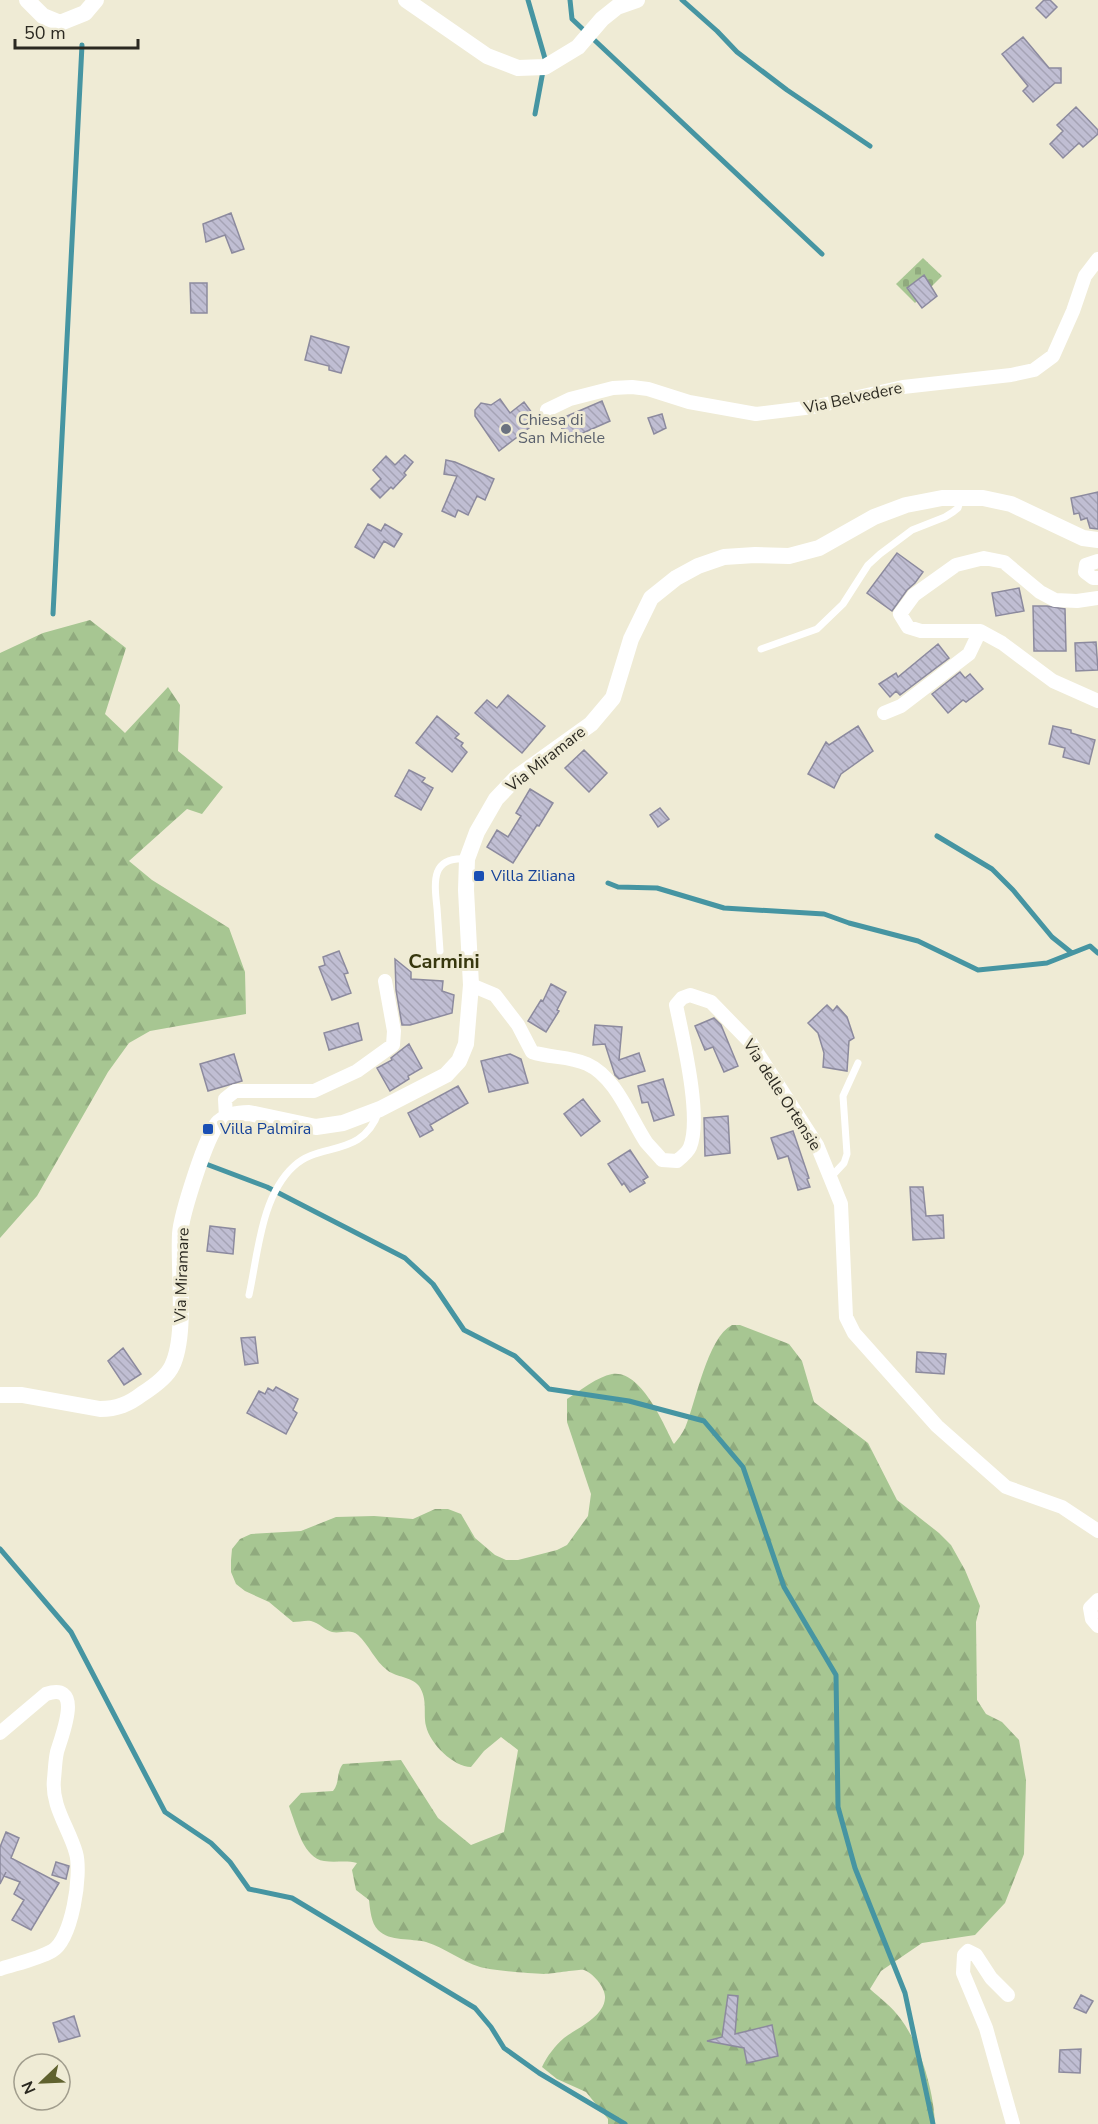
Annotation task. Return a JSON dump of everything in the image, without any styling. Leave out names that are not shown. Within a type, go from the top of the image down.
[{"type":"street","points":[[27,0],[44,16],[60,23],[85,13],[96,0]]},
{"type":"street","points":[[406,0],[487,56],[518,68],[545,67],[578,47],[617,7],[637,0]]},
{"type":"street","name":"Via Belvedere","points":[[547,410],[570,399],[613,388],[632,387],[648,389],[689,402],[756,414],[813,408],[903,387],[1011,375],[1034,370],[1053,357],[1085,276],[1098,260]]},
{"type":"street","name":"Via Miramare","points":[[0,1395],[22,1395],[100,1409],[113,1409],[129,1404],[154,1386],[172,1368],[179,1345],[180,1231],[212,1129],[226,1117],[249,1113],[316,1127],[343,1124],[446,1075],[459,1061],[466,1044],[471,986],[466,890],[467,859],[477,832],[496,800],[517,777],[591,724],[613,698],[631,639],[651,598],[676,578],[698,566],[724,557],[789,556],[819,548],[874,517],[906,505],[942,498],[982,498],[1011,504],[1083,538],[1098,540]]},
{"type":"street","points":[[1098,598],[1077,601],[1055,600],[1040,592],[1004,562],[984,558],[956,564],[914,595],[900,614],[908,627],[921,631],[980,631],[1002,643],[1053,681],[1098,701]]},
{"type":"street","points":[[1098,561],[1086,565],[1085,572],[1093,578],[1098,578]]},
{"type":"street","points":[[884,713],[901,706],[969,654],[980,631]]},
{"type":"street","points":[[226,1117],[225,1099],[235,1091],[314,1090],[357,1071],[393,1045],[394,1031],[385,981]]},
{"type":"street","name":"Via delle Ortensie","points":[[471,986],[495,995],[518,1025],[532,1052],[548,1057],[573,1059],[590,1065],[623,1100],[646,1142],[662,1160],[678,1161],[689,1149],[694,1128],[691,1086],[676,1005],[682,998],[690,995],[711,1002],[751,1043],[817,1145],[841,1204],[846,1317],[854,1333],[937,1426],[1006,1487],[1062,1507],[1098,1531]]},
{"type":"street","points":[[1098,1600],[1090,1608],[1092,1619],[1098,1626]]},
{"type":"street","points":[[0,1733],[46,1694],[51,1692],[61,1694],[68,1701],[68,1712],[57,1754],[53,1787],[59,1813],[77,1854],[78,1884],[64,1937],[53,1951],[0,1969]]},
{"type":"street","points":[[1008,1995],[991,1978],[976,1955],[968,1951],[964,1955],[963,1973],[986,2028],[1013,2124]]},
{"type":"lane","points":[[761,649],[817,630],[843,604],[868,565],[880,554],[912,530],[953,512],[958,508],[961,498]]},
{"type":"lane","points":[[440,951],[434,881],[438,870],[446,862],[457,858],[467,859]]},
{"type":"lane","points":[[830,1178],[844,1163],[847,1154],[843,1096],[858,1063]]},
{"type":"lane","points":[[249,1295],[269,1201],[278,1185],[295,1165],[315,1155],[349,1146],[376,1120],[380,1108]]},
{"type":"green space","points":[[923,258],[942,276],[915,303],[896,284]]},
{"type":"green space","points":[[90,620],[126,648],[105,714],[125,733],[168,687],[180,705],[178,751],[223,787],[202,814],[187,809],[129,861],[152,880],[229,928],[245,972],[246,1014],[150,1031],[129,1043],[108,1072],[37,1196],[0,1238],[0,653],[43,633]]},
{"type":"green space","points":[[732,1325],[740,1325],[789,1344],[802,1361],[814,1402],[868,1443],[897,1500],[951,1545],[965,1570],[980,1606],[976,1622],[977,1700],[986,1714],[1002,1722],[1019,1740],[1026,1780],[1024,1854],[1005,1903],[975,1935],[922,1943],[881,1971],[870,1989],[897,2014],[914,2041],[929,2083],[935,2124],[608,2124],[608,2119],[586,2092],[557,2079],[542,2067],[561,2041],[600,2011],[605,1994],[595,1978],[584,1970],[544,1974],[480,1967],[426,1942],[383,1934],[374,1924],[369,1900],[356,1890],[352,1870],[357,1863],[324,1861],[311,1854],[302,1841],[289,1806],[301,1793],[333,1791],[343,1764],[401,1760],[438,1818],[471,1845],[504,1832],[518,1750],[501,1737],[484,1751],[471,1767],[450,1759],[428,1733],[425,1706],[419,1686],[412,1680],[387,1670],[358,1635],[352,1632],[332,1632],[311,1621],[293,1622],[269,1602],[245,1591],[236,1584],[231,1572],[231,1560],[232,1549],[240,1539],[251,1534],[301,1531],[336,1517],[374,1516],[413,1519],[435,1509],[448,1509],[461,1514],[475,1538],[495,1555],[506,1560],[518,1560],[557,1550],[567,1545],[588,1516],[591,1494],[567,1422],[567,1399],[601,1378],[612,1374],[623,1375],[633,1380],[642,1389],[658,1412],[674,1444],[685,1428],[709,1356],[723,1332]]},
{"type":"building","points":[[1044,0],[1050,0],[1057,7],[1046,18],[1036,8]]},
{"type":"building","points":[[1023,37],[1049,68],[1061,68],[1061,83],[1055,83],[1033,102],[1023,91],[1028,86],[1002,54]]},
{"type":"building","points":[[1076,107],[1098,130],[1098,134],[1083,147],[1079,143],[1063,158],[1050,144],[1063,131],[1057,125]]},
{"type":"building","points":[[231,213],[244,249],[232,253],[225,235],[206,242],[203,224]]},
{"type":"building","points":[[924,275],[937,296],[922,308],[907,288]]},
{"type":"building","points":[[190,283],[207,283],[207,313],[191,313]]},
{"type":"building","points":[[311,336],[349,347],[341,373],[329,370],[329,366],[305,360]]},
{"type":"building","name":"Chiesa di San Michele","points":[[500,399],[510,413],[524,402],[538,421],[499,451],[475,416],[475,410],[481,403],[491,405]]},
{"type":"building","points":[[602,401],[610,421],[567,440],[558,420]]},
{"type":"building","points":[[662,414],[666,428],[654,434],[648,418]]},
{"type":"building","points":[[405,455],[413,462],[404,473],[406,475],[393,489],[391,487],[380,498],[371,489],[381,479],[373,470],[386,456],[395,465]]},
{"type":"building","points":[[446,460],[494,479],[485,500],[477,496],[468,515],[458,510],[455,517],[442,511],[457,476],[444,474]]},
{"type":"building","points":[[1098,492],[1098,529],[1090,528],[1087,518],[1081,520],[1079,513],[1074,514],[1071,498]]},
{"type":"building","points":[[368,524],[381,531],[385,524],[402,534],[394,547],[384,541],[374,558],[355,547]]},
{"type":"building","points":[[897,553],[923,572],[892,611],[867,593]]},
{"type":"building","points":[[1019,588],[1024,611],[996,616],[992,593]]},
{"type":"building","points":[[1033,606],[1065,609],[1066,651],[1034,651]]},
{"type":"building","points":[[1096,642],[1098,670],[1076,671],[1075,643]]},
{"type":"building","points":[[938,644],[949,658],[900,695],[896,691],[890,697],[879,684],[896,673],[898,677]]},
{"type":"building","points":[[960,672],[965,678],[970,674],[983,689],[966,702],[963,700],[948,713],[932,694]]},
{"type":"building","points":[[508,695],[545,726],[522,753],[475,713],[487,700],[497,708]]},
{"type":"building","points":[[437,716],[459,734],[455,738],[463,743],[461,746],[467,752],[452,772],[416,743]]},
{"type":"building","points":[[858,726],[873,751],[841,774],[834,788],[808,774],[826,742],[829,745]]},
{"type":"building","points":[[1053,726],[1071,730],[1071,733],[1095,740],[1089,764],[1063,757],[1065,748],[1049,744]]},
{"type":"building","points":[[584,750],[607,773],[589,792],[565,768]]},
{"type":"building","points":[[409,770],[425,778],[422,782],[433,788],[421,810],[395,796]]},
{"type":"building","points":[[530,789],[553,803],[513,863],[487,847],[497,830],[508,837],[521,816],[516,813]]},
{"type":"building","points":[[660,808],[669,819],[658,827],[650,815]]},
{"type":"building","points":[[339,951],[348,973],[344,974],[351,993],[332,1000],[319,967],[325,965],[323,957]]},
{"type":"building","points":[[395,959],[411,972],[411,979],[443,981],[442,991],[454,995],[452,1013],[410,1025],[402,1025],[396,990]]},
{"type":"building","points":[[551,984],[566,992],[557,1010],[559,1011],[546,1032],[528,1021],[541,1000],[543,1001]]},
{"type":"building","points":[[827,1005],[833,1011],[837,1006],[847,1017],[854,1038],[849,1041],[847,1071],[823,1067],[824,1053],[818,1033],[808,1023]]},
{"type":"building","points":[[714,1018],[721,1025],[738,1066],[724,1072],[713,1047],[705,1050],[695,1026]]},
{"type":"building","points":[[358,1023],[362,1040],[329,1050],[324,1033]]},
{"type":"building","points":[[595,1025],[622,1027],[619,1060],[639,1053],[645,1071],[619,1079],[615,1075],[605,1044],[593,1045]]},
{"type":"building","points":[[409,1044],[422,1068],[390,1091],[377,1068],[392,1060],[391,1058]]},
{"type":"building","points":[[234,1054],[242,1081],[208,1091],[200,1064]]},
{"type":"building","points":[[510,1054],[521,1059],[528,1083],[489,1092],[481,1061]]},
{"type":"building","points":[[663,1079],[674,1115],[654,1121],[648,1102],[642,1103],[638,1086]]},
{"type":"building","points":[[458,1086],[468,1103],[430,1125],[433,1130],[420,1137],[408,1113]]},
{"type":"building","points":[[583,1099],[600,1121],[581,1136],[564,1114]]},
{"type":"building","points":[[728,1116],[730,1153],[705,1156],[704,1118]]},
{"type":"building","points":[[793,1131],[810,1187],[798,1190],[788,1156],[778,1159],[771,1138]]},
{"type":"building","points":[[630,1150],[648,1177],[643,1180],[645,1183],[630,1192],[624,1183],[622,1185],[608,1164]]},
{"type":"building","points":[[910,1187],[923,1187],[926,1216],[943,1215],[944,1238],[913,1240]]},
{"type":"building","points":[[210,1226],[235,1229],[233,1254],[207,1251]]},
{"type":"building","points":[[255,1337],[258,1363],[245,1365],[241,1338]]},
{"type":"building","points":[[123,1348],[141,1374],[124,1385],[108,1361]]},
{"type":"building","points":[[917,1352],[946,1354],[944,1374],[916,1372]]},
{"type":"building","points":[[276,1387],[298,1399],[293,1410],[297,1413],[286,1434],[247,1413],[259,1391],[265,1394],[268,1388],[273,1391]]},
{"type":"building","points":[[6,1832],[19,1838],[11,1858],[59,1883],[31,1930],[12,1920],[24,1900],[14,1894],[20,1882],[4,1876],[0,1884],[0,1847]]},
{"type":"building","points":[[56,1862],[69,1866],[66,1879],[52,1875]]},
{"type":"building","points":[[728,1995],[738,1996],[735,2034],[772,2025],[778,2056],[747,2063],[744,2048],[707,2041],[722,2037]]},
{"type":"building","points":[[1081,1995],[1093,2001],[1086,2013],[1074,2008]]},
{"type":"building","points":[[74,2016],[80,2036],[59,2042],[53,2023]]},
{"type":"building","points":[[1081,2049],[1080,2073],[1059,2072],[1060,2050]]},
{"type":"waterway","points":[[528,0],[546,62]]},
{"type":"waterway","points":[[570,0],[572,19],[822,254]]},
{"type":"waterway","points":[[682,0],[737,52],[787,90],[870,146]]},
{"type":"waterway","points":[[53,614],[82,45]]},
{"type":"waterway","points":[[535,114],[543,71]]},
{"type":"waterway","points":[[937,836],[992,869],[1013,890],[1052,937],[1072,953]]},
{"type":"waterway","points":[[608,883],[618,887],[657,888],[724,908],[824,914],[918,941],[978,970],[1047,963],[1090,946],[1098,953]]},
{"type":"waterway","points":[[206,1164],[267,1187],[405,1258],[433,1284],[464,1330],[515,1356],[549,1389],[629,1401],[704,1421],[743,1467],[784,1587],[836,1675],[838,1807],[855,1868],[905,1993],[933,2124]]},
{"type":"waterway","points":[[0,1549],[71,1632],[165,1812],[211,1843],[230,1862],[249,1889],[292,1898],[475,2008],[491,2027],[504,2048],[539,2073],[625,2124]]},
{"type":"place","name":"Chiesa di San Michele","points":[[506,429]]},
{"type":"place","name":"Villa Ziliana","points":[[479,876]]},
{"type":"place","name":"Villa Palmira","points":[[208,1129]]},
{"type":"district","name":"Carmini","points":[[444,961]]}]
